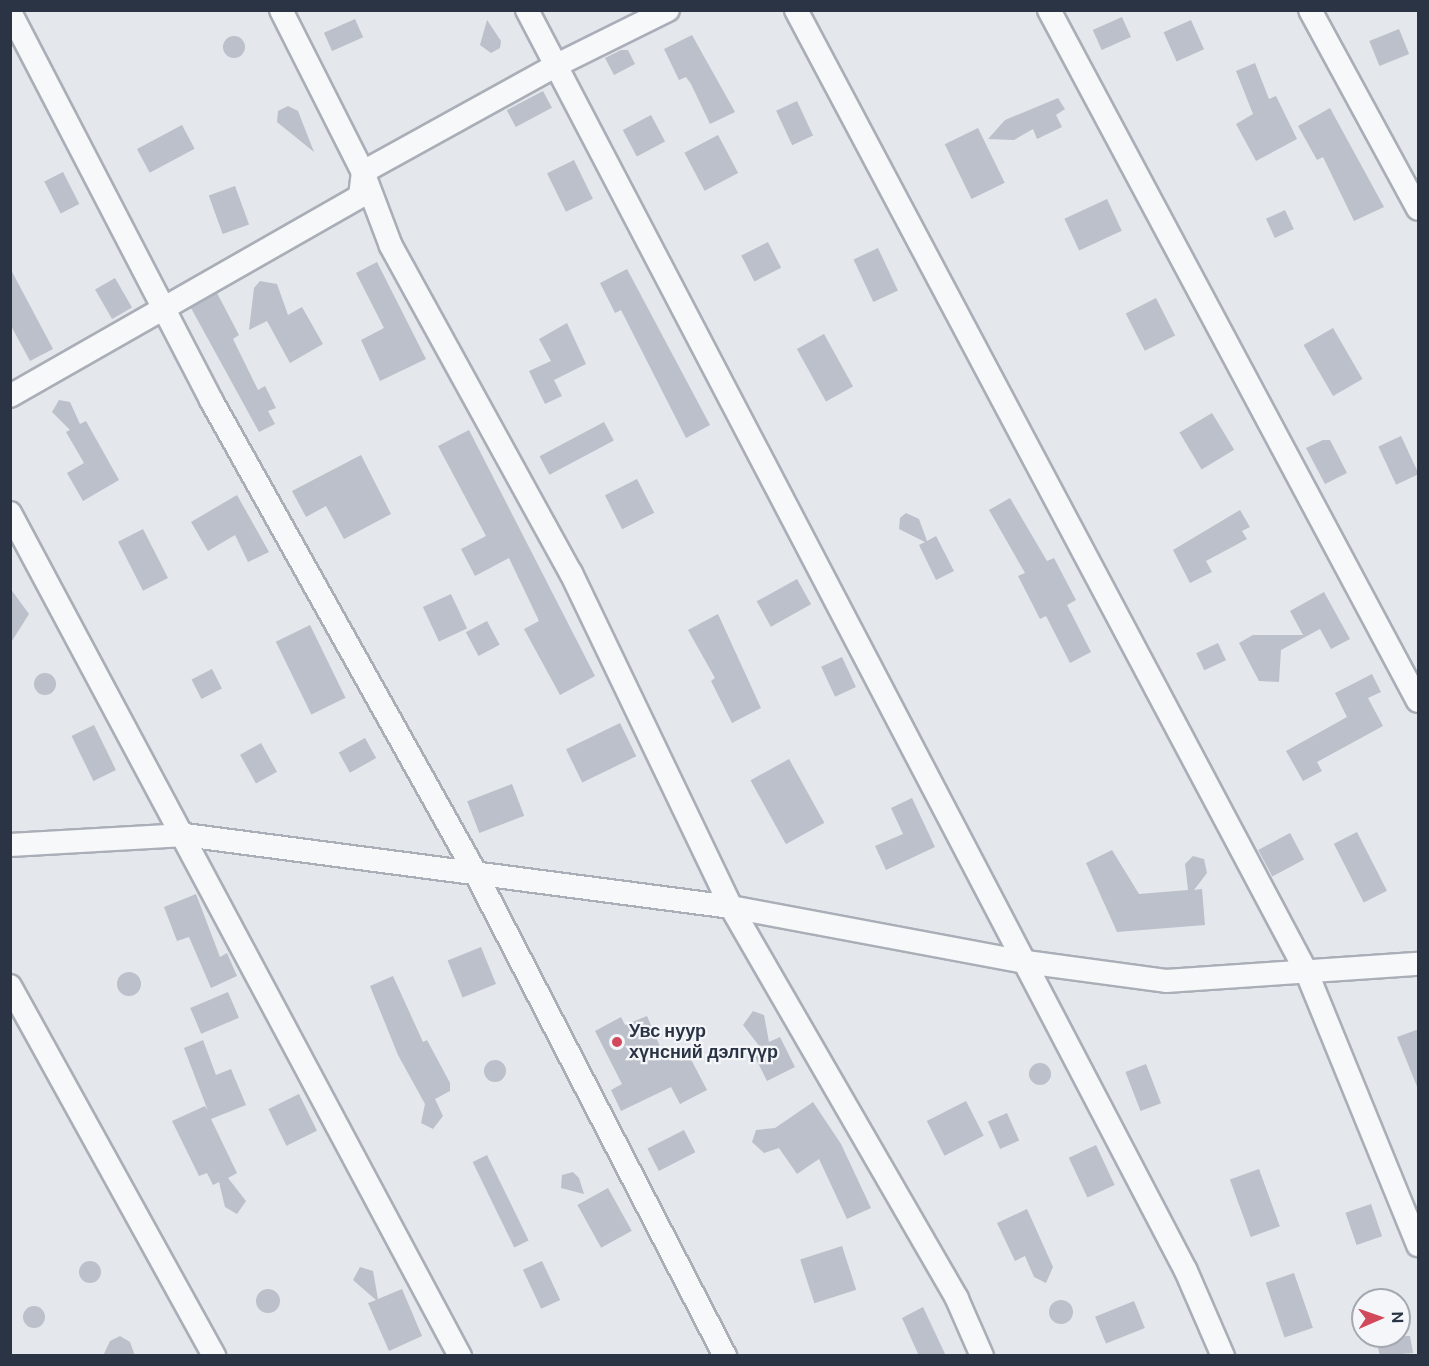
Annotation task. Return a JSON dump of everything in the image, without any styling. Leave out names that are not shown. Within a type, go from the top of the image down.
[{"type":"street","points":[[281,10],[363,172],[391,246],[571,573],[731,907],[957,1299],[982,1356]]},
{"type":"street","points":[[526,10],[982,887],[1026,962],[1186,1271],[1223,1356]]},
{"type":"street","points":[[363,172],[555,66],[668,10]]},
{"type":"street","points":[[796,10],[1307,973],[1419,1245]]},
{"type":"street","points":[[1049,10],[1419,701]]},
{"type":"street","points":[[1310,10],[1419,209]]},
{"type":"street","points":[[10,12],[165,310],[475,872],[725,1356]]},
{"type":"street","points":[[10,396],[165,310],[360,196],[363,172]]},
{"type":"street","points":[[10,513],[185,835],[460,1356]]},
{"type":"street","points":[[10,845],[185,835],[731,907],[1026,962],[1166,981],[1419,964]]},
{"type":"street","points":[[10,986],[214,1356]]},
{"type":"building","points":[[1122,17],[1131,37],[1102,50],[1093,30]]},
{"type":"building","points":[[355,19],[363,37],[332,51],[324,33]]},
{"type":"building","points":[[487,20],[501,41],[500,48],[491,53],[480,45]]},
{"type":"building","points":[[1191,20],[1204,49],[1177,61],[1164,32]]},
{"type":"building","points":[[1399,29],[1409,54],[1379,66],[1369,41]]},
{"type":"building","points":[[692,35],[735,112],[710,124],[691,84],[686,77],[679,80],[664,49]]},
{"type":"building","points":[[234,36],[242,39],[245,47],[242,55],[234,58],[226,55],[223,47],[226,39]]},
{"type":"building","points":[[621,50],[628,50],[635,64],[614,75],[605,58]]},
{"type":"building","points":[[1255,63],[1269,99],[1276,96],[1297,139],[1256,161],[1236,124],[1253,114],[1236,71]]},
{"type":"building","points":[[543,91],[552,108],[516,127],[507,110]]},
{"type":"building","points":[[1058,98],[1065,109],[1056,115],[1062,127],[1037,139],[1033,129],[1014,140],[988,139],[1005,120]]},
{"type":"building","points":[[797,101],[813,135],[792,145],[776,111]]},
{"type":"building","points":[[288,106],[298,111],[314,152],[277,122],[278,111]]},
{"type":"building","points":[[1330,108],[1384,207],[1354,221],[1323,157],[1317,160],[1298,126]]},
{"type":"building","points":[[651,115],[665,141],[637,157],[623,130]]},
{"type":"building","points":[[182,125],[195,149],[150,173],[137,149]]},
{"type":"building","points":[[978,128],[1005,183],[971,199],[945,144]]},
{"type":"building","points":[[718,135],[738,173],[705,191],[684,153]]},
{"type":"building","points":[[574,160],[593,199],[566,212],[547,173]]},
{"type":"building","points":[[63,172],[79,204],[61,214],[44,182]]},
{"type":"building","points":[[235,186],[249,225],[223,234],[209,196]]},
{"type":"building","points":[[1107,199],[1122,231],[1079,251],[1064,219]]},
{"type":"building","points":[[1285,210],[1294,229],[1275,238],[1266,219]]},
{"type":"building","points":[[768,242],[781,268],[754,281],[741,256]]},
{"type":"building","points":[[878,248],[898,291],[873,302],[854,259]]},
{"type":"building","points":[[377,262],[426,359],[380,381],[361,340],[384,328],[356,273]]},
{"type":"building","points":[[10,268],[53,349],[30,361],[10,324]]},
{"type":"building","points":[[627,269],[710,425],[686,438],[621,310],[615,313],[600,283]]},
{"type":"building","points":[[115,278],[132,307],[112,319],[95,290]]},
{"type":"building","points":[[260,281],[277,284],[288,315],[302,307],[323,344],[290,363],[267,321],[249,330],[254,288]]},
{"type":"building","points":[[217,293],[239,335],[233,339],[258,390],[265,386],[276,408],[268,411],[275,424],[259,432],[191,308]]},
{"type":"building","points":[[1156,298],[1175,335],[1145,351],[1126,313]]},
{"type":"building","points":[[567,323],[586,364],[554,380],[562,396],[545,404],[529,371],[551,361],[539,339]]},
{"type":"building","points":[[1333,328],[1362,379],[1333,396],[1304,345]]},
{"type":"building","points":[[824,334],[853,386],[826,402],[797,349]]},
{"type":"building","points":[[59,400],[70,402],[80,424],[86,421],[119,480],[83,501],[67,473],[84,463],[66,432],[70,430],[52,412]]},
{"type":"building","points":[[1212,413],[1234,450],[1202,469],[1179,433]]},
{"type":"building","points":[[604,422],[614,441],[549,475],[540,456]]},
{"type":"building","points":[[469,430],[595,676],[560,695],[524,629],[539,621],[509,558],[475,576],[461,549],[486,536],[438,446]]},
{"type":"building","points":[[1401,436],[1418,474],[1396,485],[1378,447]]},
{"type":"building","points":[[1323,440],[1330,440],[1347,473],[1325,484],[1306,448]]},
{"type":"building","points":[[361,455],[391,514],[344,539],[326,506],[306,517],[292,491]]},
{"type":"building","points":[[637,479],[654,513],[622,529],[605,495]]},
{"type":"building","points":[[237,495],[269,552],[248,562],[235,535],[208,551],[191,522]]},
{"type":"building","points":[[1010,498],[1047,561],[1054,558],[1076,600],[1067,605],[1091,652],[1070,663],[1046,616],[1040,619],[1018,576],[1025,573],[989,510]]},
{"type":"building","points":[[1240,510],[1250,527],[1242,531],[1247,539],[1206,561],[1212,572],[1190,583],[1173,550]]},
{"type":"building","points":[[906,513],[919,519],[927,541],[936,536],[954,571],[936,580],[919,545],[925,542],[899,529],[900,518]]},
{"type":"building","points":[[143,529],[168,578],[143,591],[118,542]]},
{"type":"building","points":[[797,579],[811,604],[771,627],[757,601]]},
{"type":"building","points":[[10,588],[29,614],[10,644]]},
{"type":"building","points":[[1324,592],[1350,639],[1331,649],[1320,629],[1281,650],[1279,682],[1259,681],[1239,643],[1253,635],[1303,635],[1290,611]]},
{"type":"building","points":[[451,594],[467,628],[439,642],[423,607]]},
{"type":"building","points":[[718,614],[761,708],[732,723],[711,681],[715,678],[688,630]]},
{"type":"building","points":[[487,621],[500,645],[478,656],[466,632]]},
{"type":"building","points":[[310,625],[346,698],[311,714],[276,642]]},
{"type":"building","points":[[1218,643],[1226,660],[1204,670],[1196,653]]},
{"type":"building","points":[[842,657],[856,687],[835,697],[821,667]]},
{"type":"building","points":[[212,669],[222,689],[201,699],[192,679]]},
{"type":"building","points":[[45,673],[53,676],[56,684],[53,692],[45,695],[37,692],[34,684],[37,676]]},
{"type":"building","points":[[1372,674],[1381,692],[1368,698],[1383,726],[1317,762],[1322,771],[1303,781],[1286,751],[1347,717],[1335,693]]},
{"type":"building","points":[[620,723],[636,756],[582,783],[566,749]]},
{"type":"building","points":[[94,725],[116,770],[93,781],[72,736]]},
{"type":"building","points":[[365,738],[376,758],[350,773],[339,753]]},
{"type":"building","points":[[261,743],[277,772],[256,783],[240,755]]},
{"type":"building","points":[[789,759],[824,823],[786,844],[751,780]]},
{"type":"building","points":[[512,784],[524,816],[479,833],[467,801]]},
{"type":"building","points":[[912,798],[935,847],[886,870],[875,846],[903,834],[891,808]]},
{"type":"building","points":[[1357,832],[1387,891],[1364,903],[1334,844]]},
{"type":"building","points":[[1290,833],[1304,859],[1272,876],[1258,850]]},
{"type":"building","points":[[1112,850],[1139,894],[1188,890],[1185,864],[1193,856],[1204,859],[1207,873],[1194,890],[1202,889],[1205,925],[1117,932],[1086,863]]},
{"type":"building","points":[[196,894],[220,957],[227,953],[237,976],[211,988],[189,937],[177,941],[164,907]]},
{"type":"building","points":[[481,947],[496,984],[463,998],[448,960]]},
{"type":"building","points":[[129,972],[137,976],[141,984],[137,992],[129,996],[121,992],[117,984],[121,976]]},
{"type":"building","points":[[393,976],[423,1042],[427,1040],[450,1083],[450,1091],[435,1099],[443,1116],[433,1129],[421,1123],[425,1104],[398,1055],[370,986]]},
{"type":"building","points":[[228,992],[239,1018],[201,1034],[190,1008]]},
{"type":"building","points":[[753,1011],[764,1015],[769,1042],[780,1037],[795,1067],[767,1081],[752,1051],[760,1047],[743,1025]]},
{"type":"building","points":[[647,1016],[664,1056],[684,1046],[707,1090],[680,1104],[671,1087],[621,1111],[611,1090],[622,1084],[595,1031],[621,1017],[625,1025]]},
{"type":"building","points":[[1419,1029],[1419,1089],[1418,1089],[1397,1037]]},
{"type":"building","points":[[203,1040],[216,1075],[231,1069],[246,1105],[211,1119],[237,1173],[228,1178],[246,1201],[237,1214],[225,1207],[219,1182],[213,1185],[207,1173],[199,1176],[172,1121],[205,1106],[208,1111],[184,1048]]},
{"type":"building","points":[[495,1060],[505,1067],[506,1071],[499,1081],[495,1082],[485,1075],[484,1071],[491,1061]]},
{"type":"building","points":[[1040,1063],[1048,1066],[1051,1074],[1048,1082],[1040,1085],[1032,1082],[1029,1074],[1032,1066]]},
{"type":"building","points":[[1146,1064],[1161,1103],[1141,1111],[1125,1072]]},
{"type":"building","points":[[299,1094],[317,1131],[286,1146],[268,1109]]},
{"type":"building","points":[[966,1101],[984,1136],[945,1156],[927,1121]]},
{"type":"building","points":[[813,1102],[841,1144],[871,1208],[847,1219],[819,1159],[797,1174],[779,1148],[764,1153],[752,1142],[756,1130],[775,1128]]},
{"type":"building","points":[[1007,1113],[1019,1140],[1000,1149],[988,1122]]},
{"type":"building","points":[[684,1130],[695,1152],[659,1171],[647,1149]]},
{"type":"building","points":[[1096,1145],[1115,1185],[1087,1198],[1069,1158]]},
{"type":"building","points":[[487,1155],[529,1240],[514,1247],[473,1162]]},
{"type":"building","points":[[1259,1169],[1280,1226],[1251,1237],[1230,1180]]},
{"type":"building","points":[[573,1172],[579,1178],[584,1194],[561,1188],[562,1175]]},
{"type":"building","points":[[608,1188],[632,1231],[601,1248],[577,1205]]},
{"type":"building","points":[[1371,1204],[1382,1236],[1357,1245],[1345,1213]]},
{"type":"building","points":[[1027,1209],[1053,1267],[1046,1283],[1034,1277],[1025,1256],[1015,1261],[997,1223]]},
{"type":"building","points":[[842,1246],[856,1290],[814,1303],[800,1260]]},
{"type":"building","points":[[90,1261],[98,1264],[101,1272],[98,1280],[90,1283],[82,1280],[79,1272],[82,1264]]},
{"type":"building","points":[[542,1261],[560,1300],[541,1309],[523,1270]]},
{"type":"building","points":[[360,1267],[373,1271],[378,1299],[402,1289],[422,1336],[389,1351],[368,1303],[376,1300],[353,1280]]},
{"type":"building","points":[[1294,1273],[1313,1328],[1285,1338],[1266,1283]]},
{"type":"building","points":[[268,1289],[276,1293],[280,1301],[276,1309],[268,1313],[260,1309],[256,1301],[260,1293]]},
{"type":"building","points":[[1061,1300],[1069,1304],[1073,1312],[1069,1320],[1061,1324],[1053,1320],[1049,1312],[1053,1304]]},
{"type":"building","points":[[1134,1301],[1145,1328],[1106,1344],[1095,1317]]},
{"type":"building","points":[[34,1306],[42,1309],[45,1317],[42,1325],[34,1328],[26,1325],[23,1317],[26,1309]]},
{"type":"building","points":[[923,1307],[946,1356],[919,1356],[902,1318]]},
{"type":"building","points":[[120,1336],[130,1342],[135,1356],[103,1356],[110,1341]]},
{"type":"building","points":[[1411,1342],[1413,1353],[1380,1356],[1378,1348],[1411,1348]]},
{"type":"place","name":"Увс нуур хүнсний дэлгүүр","points":[[617,1042]]}]
